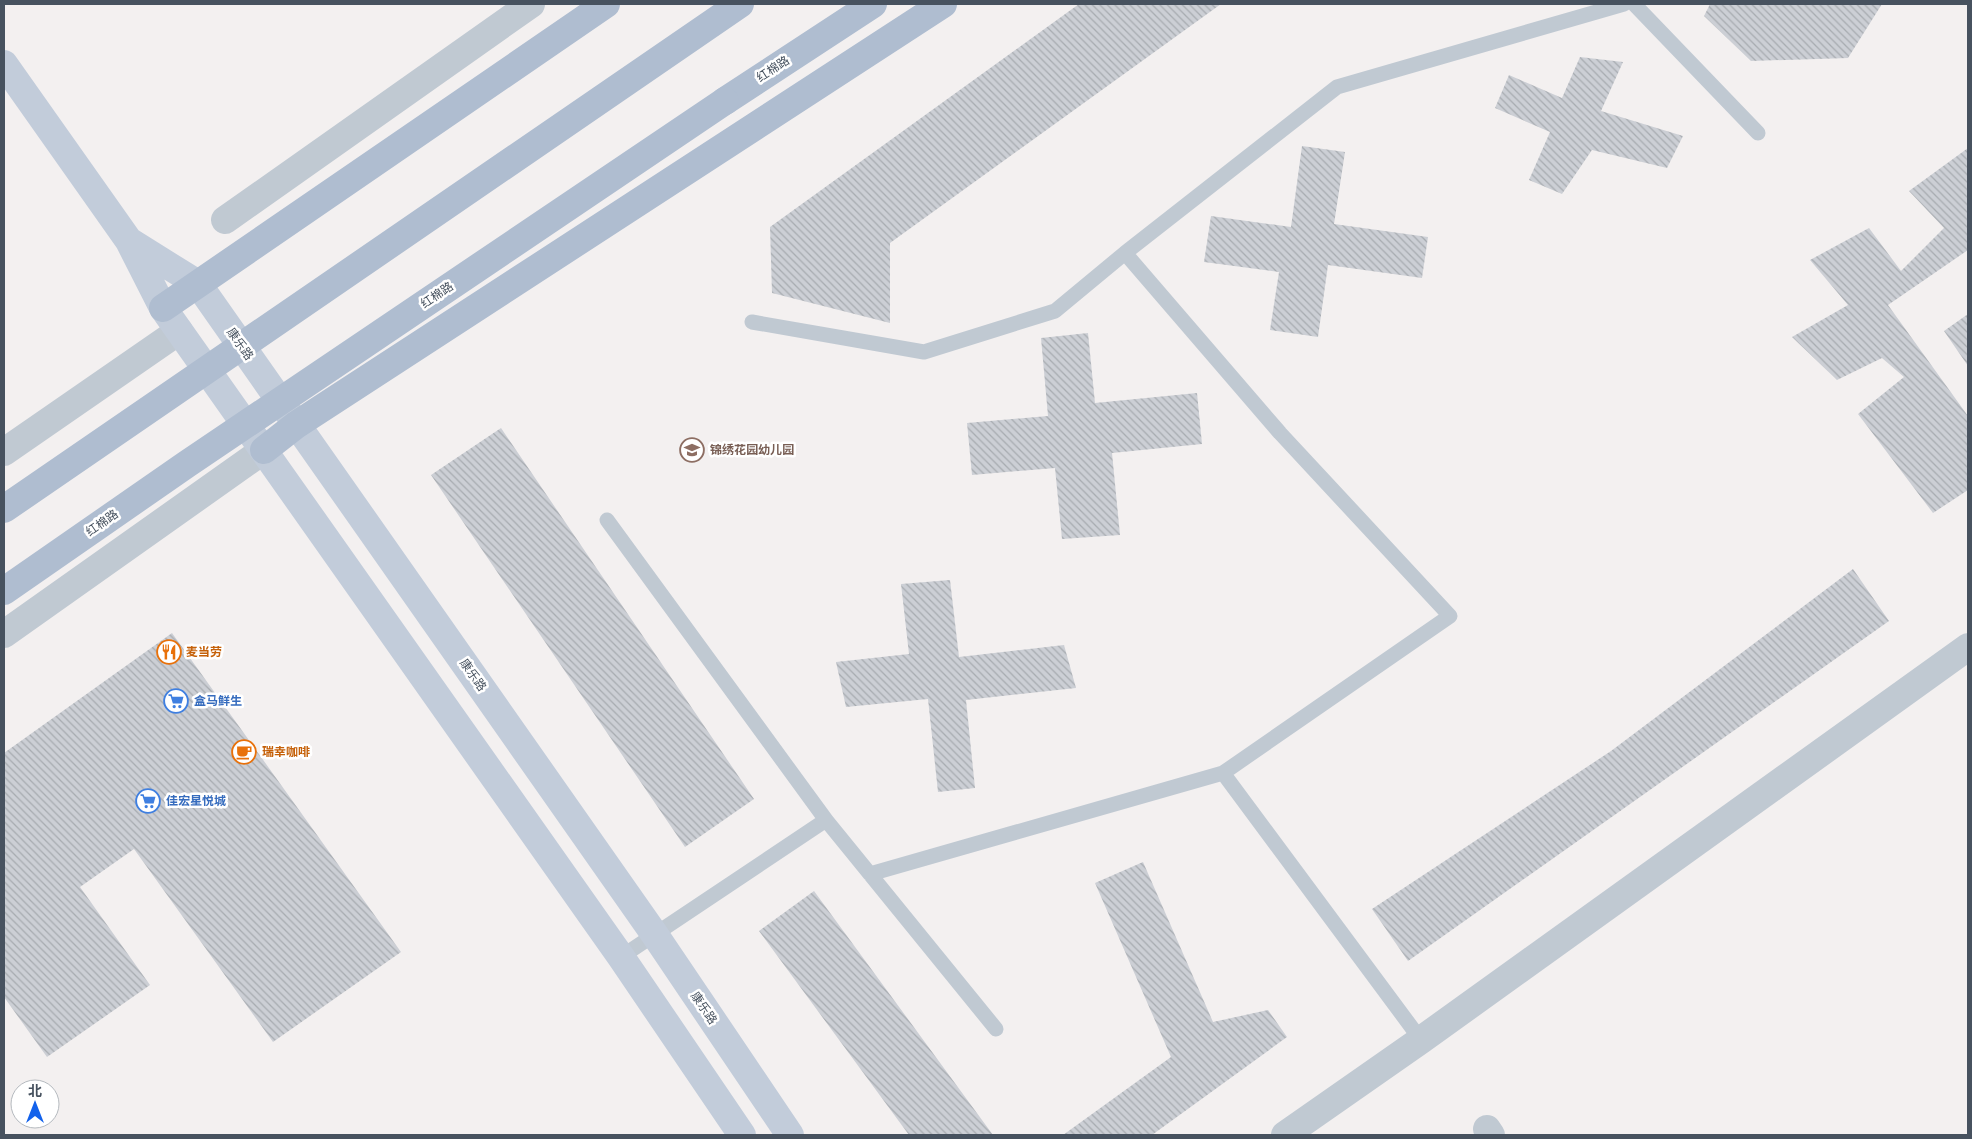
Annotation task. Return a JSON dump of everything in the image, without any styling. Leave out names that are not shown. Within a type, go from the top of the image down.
[{"type":"main road","points":[[162,308],[606,4]]},
{"type":"main road","points":[[4,509],[740,4]]},
{"type":"main road","name":"红棉路","points":[[4,590],[187,464],[725,101],[873,4]]},
{"type":"main road","points":[[264,450],[296,425],[943,4]]},
{"type":"street","points":[[225,220],[531,4]]},
{"type":"street","name":"康乐路","points":[[4,64],[129,241],[162,308],[621,957],[742,1135]]},
{"type":"street","name":"康乐路","points":[[129,241],[198,284],[655,935],[790,1135]]},
{"type":"street","points":[[4,452],[179,331]]},
{"type":"street","points":[[4,634],[264,450]]},
{"type":"street","points":[[1285,1135],[1421,1040],[1968,648]]},
{"type":"lane","points":[[752,322],[924,352],[1054,311],[1337,87],[1624,4]]},
{"type":"lane","points":[[1634,4],[1758,133]]},
{"type":"lane","points":[[870,874],[1223,773],[1450,616],[1280,433],[1125,253]]},
{"type":"lane","points":[[606,520],[826,820],[996,1029]]},
{"type":"lane","points":[[1223,773],[1421,1040]]},
{"type":"lane","points":[[621,957],[826,820]]},
{"type":"building","points":[[1079,4],[1221,4],[890,243],[890,323],[772,293],[770,227]]},
{"type":"building","points":[[1710,4],[1882,4],[1848,58],[1751,61],[1704,16]]},
{"type":"building","points":[[1580,57],[1623,62],[1601,111],[1683,136],[1667,168],[1592,150],[1562,194],[1529,180],[1550,132],[1495,108],[1509,75],[1562,98]]},
{"type":"building","points":[[1302,146],[1345,152],[1334,224],[1428,237],[1422,278],[1328,265],[1318,337],[1270,330],[1279,272],[1204,262],[1211,216],[1291,227]]},
{"type":"building","points":[[1968,148],[1968,250],[1888,305],[1968,416],[1968,490],[1933,513],[1858,414],[1904,377],[1882,358],[1837,380],[1792,337],[1848,305],[1810,260],[1869,228],[1901,271],[1944,228],[1909,191]]},
{"type":"building","points":[[1968,314],[1968,366],[1944,331]]},
{"type":"building","points":[[1088,333],[1095,403],[1197,393],[1202,444],[1112,453],[1120,535],[1062,539],[1055,468],[972,475],[967,423],[1048,416],[1041,338]]},
{"type":"building","points":[[501,428],[754,799],[685,847],[431,475]]},
{"type":"building","points":[[1853,569],[1889,621],[1408,961],[1372,909],[1611,751]]},
{"type":"building","points":[[950,580],[959,657],[1064,645],[1076,688],[966,700],[975,788],[938,792],[928,699],[846,707],[836,662],[909,654],[901,584]]},
{"type":"building","name":"佳宏星悦城","points":[[172,633],[401,952],[273,1042],[134,849],[80,887],[150,985],[47,1057],[4,997],[4,753]]},
{"type":"building","points":[[1143,862],[1213,1022],[1268,1010],[1287,1037],[1152,1135],[1063,1135],[1171,1057],[1095,883]]},
{"type":"building","points":[[814,891],[993,1135],[909,1135],[759,931]]},
{"type":"place","name":"锦绣花园幼儿园","points":[[692,450]]},
{"type":"place","name":"麦当劳","points":[[169,652]]},
{"type":"place","name":"盒马鲜生","points":[[176,701]]},
{"type":"place","name":"瑞幸咖啡","points":[[244,752]]},
{"type":"place","name":"佳宏星悦城","points":[[148,801]]}]
